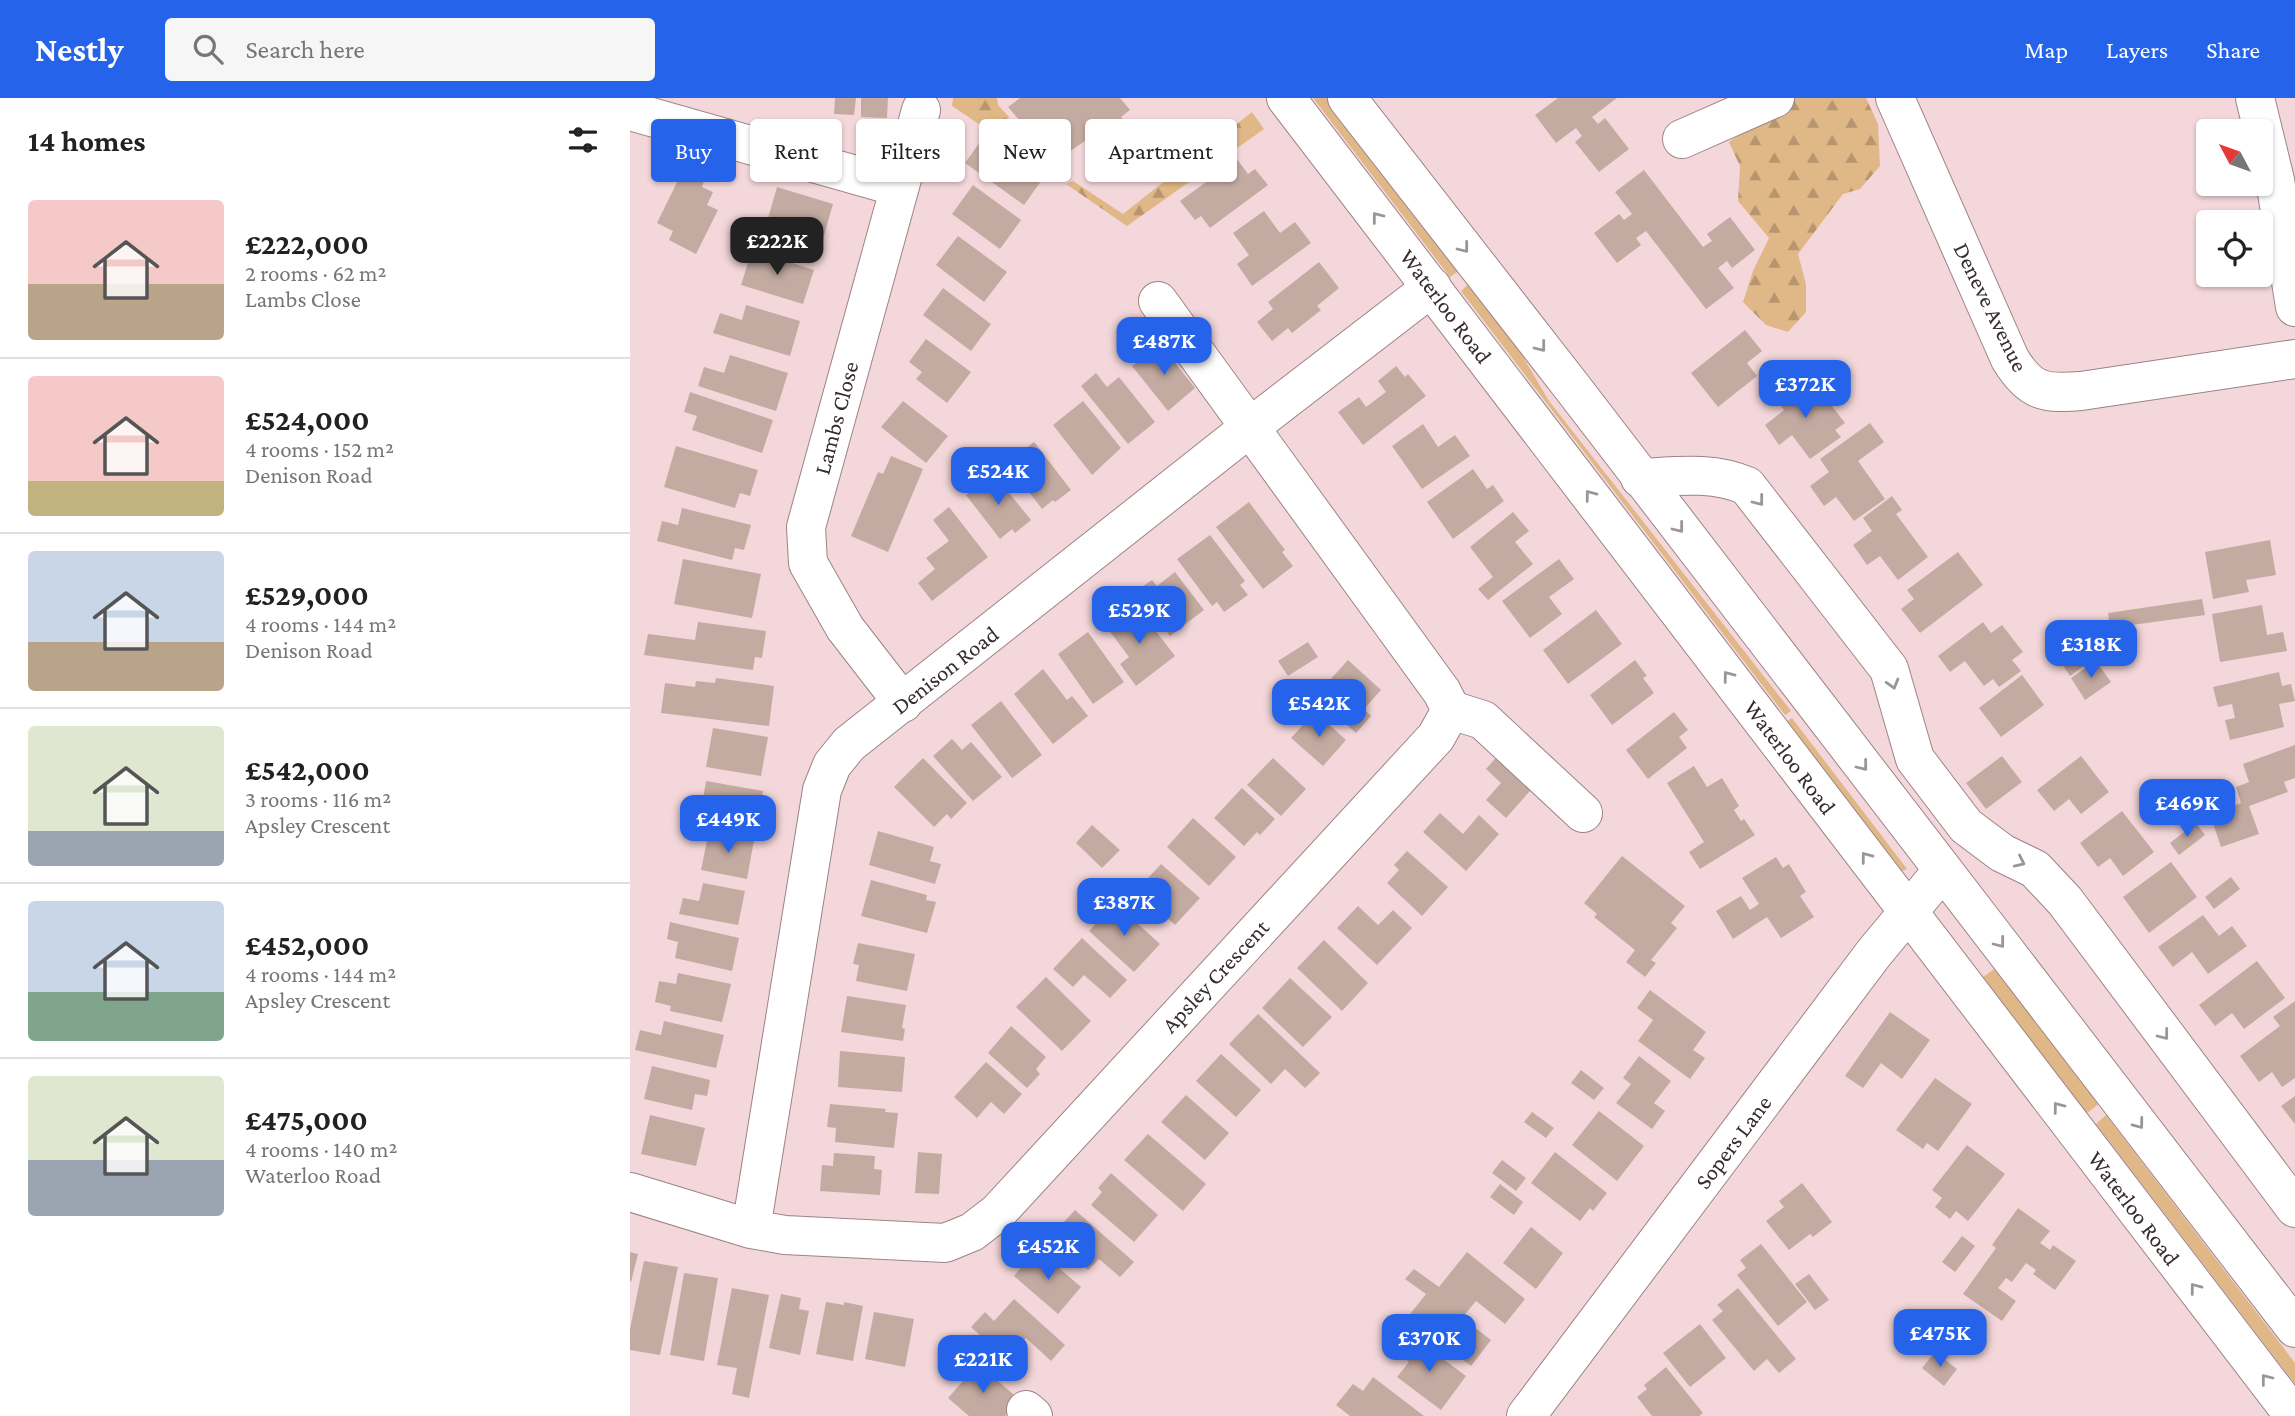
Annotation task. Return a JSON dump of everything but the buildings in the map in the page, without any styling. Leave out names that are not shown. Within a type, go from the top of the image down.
[{"type":"street","name":"Waterloo Road","points":[[1286,98],[2294,1416]]},
{"type":"street","points":[[1347,98],[1943,870],[2288,1306]]},
{"type":"street","points":[[1682,139],[1775,98]]},
{"type":"street","name":"Deneve Avenue","points":[[1895,98],[2010,359],[2021,377],[2037,389],[2057,393],[2081,391],[2295,359]]},
{"type":"street","points":[[2255,98],[2275,180],[2295,307]]},
{"type":"street","name":"Lambs Close","points":[[903,704],[845,628],[808,563],[806,527],[920,110]]},
{"type":"street","points":[[630,111],[898,187]]},
{"type":"street","name":"Denison Road","points":[[751,1229],[822,790],[832,765],[849,744],[1432,287]]},
{"type":"street","points":[[1158,301],[1442,692],[1451,710],[1483,720],[1583,813]]},
{"type":"street","points":[[1640,478],[1700,475],[1731,478],[1748,486],[1889,669],[1915,759],[1959,818],[1966,827],[2002,853],[2035,869],[2065,901],[2295,1208]]},
{"type":"street","name":"Apsley Crescent","points":[[630,1192],[751,1229],[785,1235],[945,1243],[972,1232],[998,1212],[1436,737],[1451,710]]},
{"type":"street","name":"Sopers Lane","points":[[1526,1416],[1908,911],[1943,870]]},
{"type":"green space","points":[[953,98],[997,98],[998,105],[1009,117],[979,119],[979,124],[952,106]]},
{"type":"green space","points":[[1313,98],[1336,98],[1466,266],[1450,277]]},
{"type":"green space","points":[[1739,98],[1866,98],[1878,124],[1880,166],[1860,189],[1843,194],[1798,254],[1806,284],[1806,312],[1788,332],[1766,325],[1743,302],[1753,271],[1769,238],[1738,201],[1740,166],[1729,142],[1757,123]]},
{"type":"green space","points":[[1252,112],[1264,129],[1237,148],[1237,124]]},
{"type":"green space","points":[[1073,181],[1123,214],[1163,182],[1189,182],[1127,226],[1066,184]]},
{"type":"green space","points":[[1474,279],[1549,401],[1791,711],[1785,715],[1461,291]]},
{"type":"green space","points":[[1792,718],[1907,869],[1902,871],[1787,721]]},
{"type":"green space","points":[[1997,967],[2100,1103],[2087,1113],[1983,977]]},
{"type":"green space","points":[[2106,1115],[2295,1363],[2295,1384],[2096,1124]]}]
